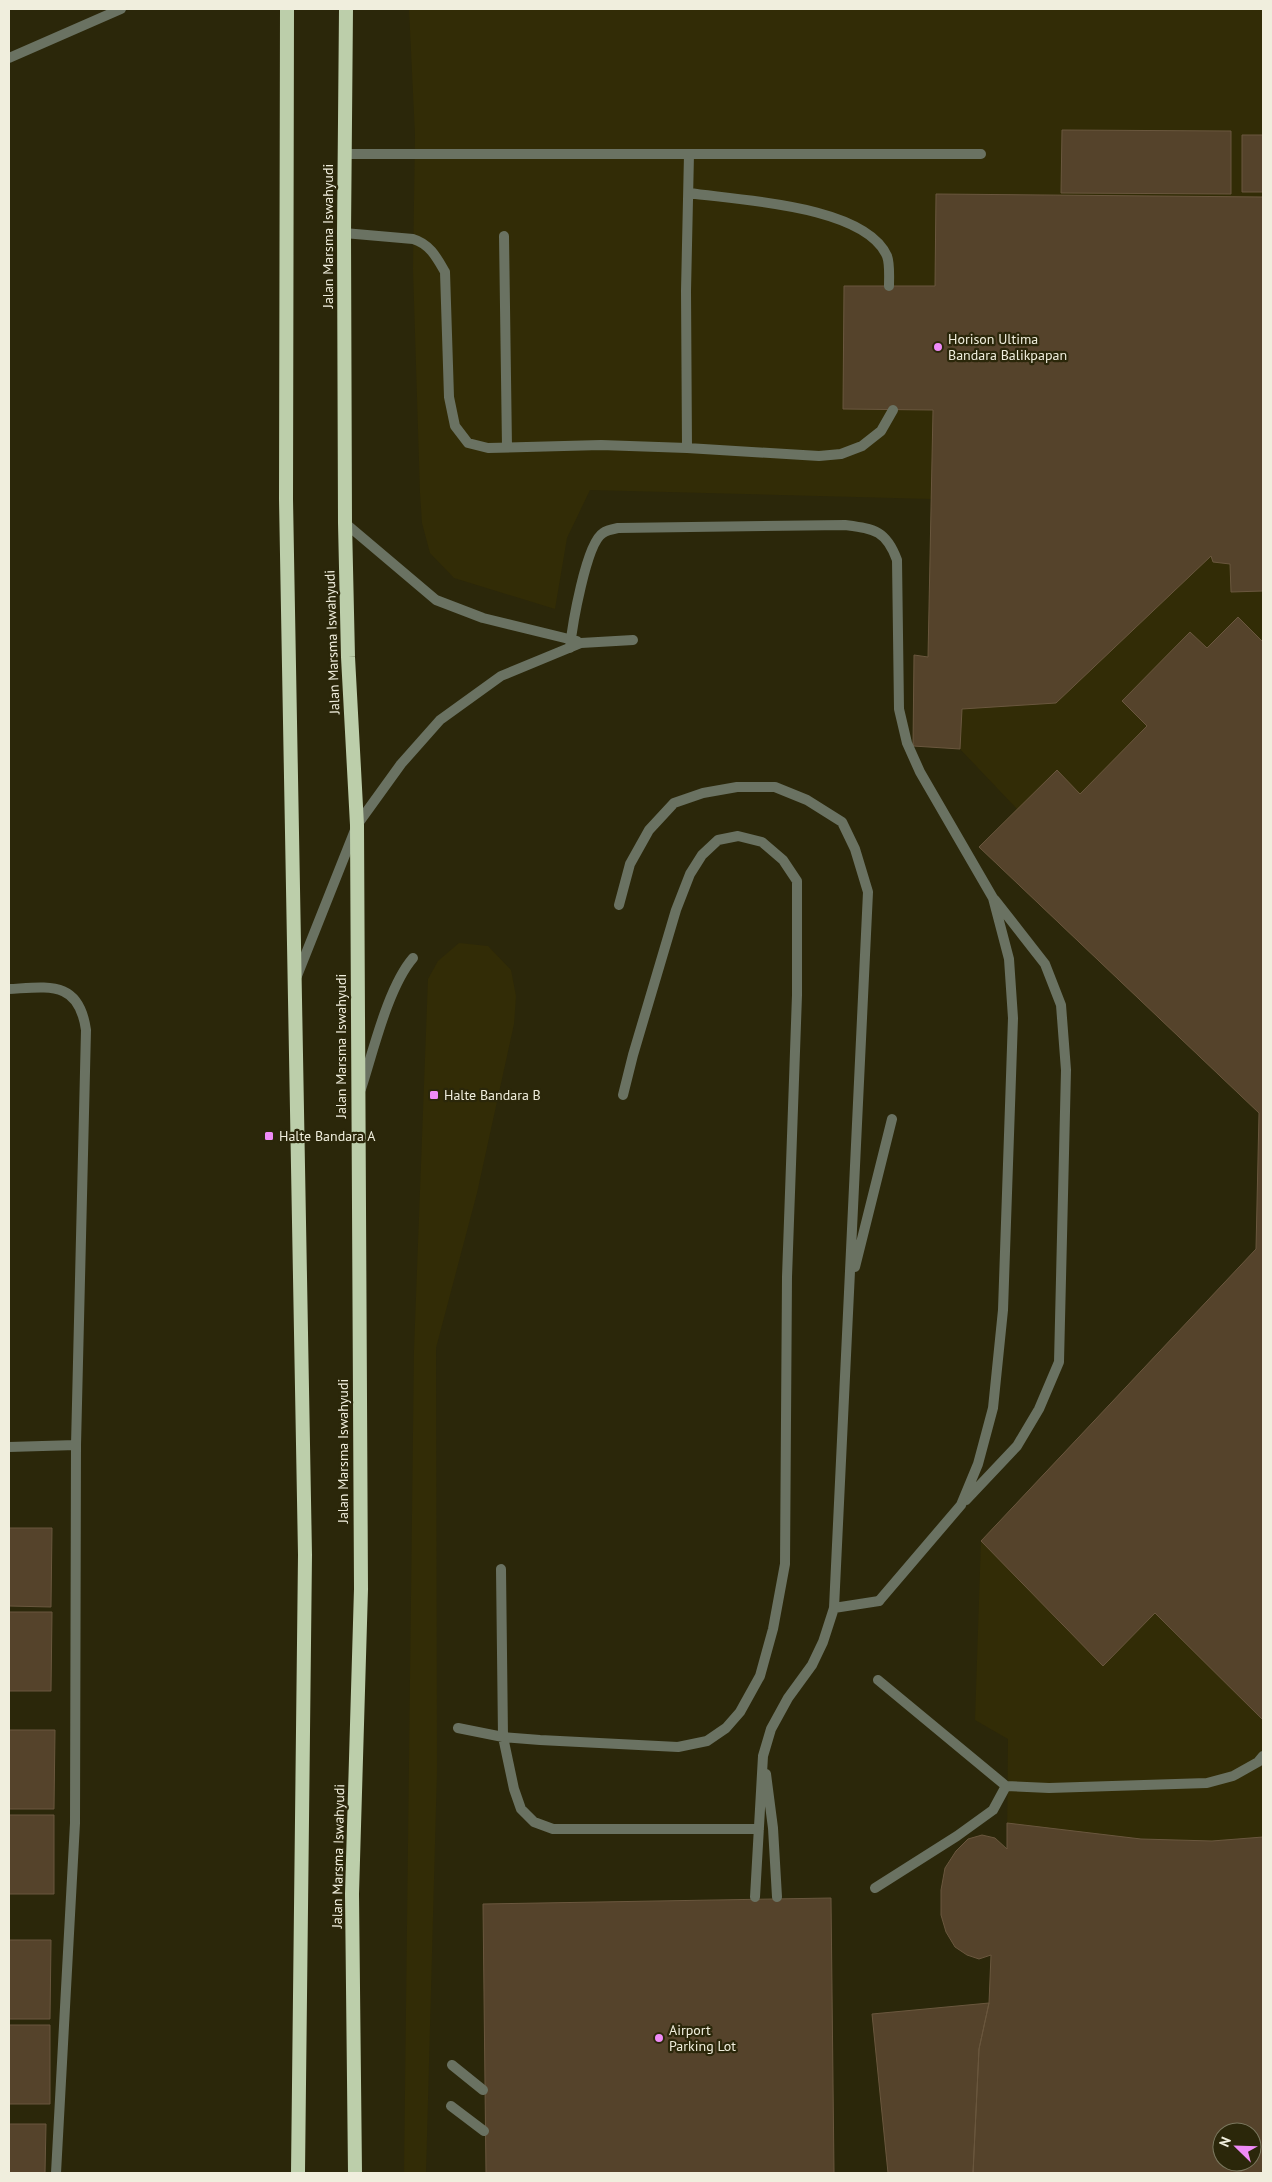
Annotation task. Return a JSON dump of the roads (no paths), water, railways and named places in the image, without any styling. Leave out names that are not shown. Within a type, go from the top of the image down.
[{"type":"highway","points":[[287,9],[286,498],[305,1555],[298,2173]]},
{"type":"highway","name":"Jalan Marsma Iswahyudi","points":[[346,9],[344,154],[345,523],[348,657],[357,825],[361,1589],[352,1894],[355,2173]]},
{"type":"street","points":[[9,58],[121,9]]},
{"type":"street","points":[[344,154],[981,154]]},
{"type":"street","points":[[688,448],[686,291],[689,154]]},
{"type":"street","points":[[689,193],[804,209],[846,221],[876,240],[887,256],[890,286]]},
{"type":"street","points":[[344,233],[413,239],[422,242],[436,255],[445,272],[449,397],[455,426],[468,442],[488,448],[601,446],[688,448],[819,456],[841,454],[862,446],[881,431],[893,410]]},
{"type":"street","points":[[504,236],[507,447]]},
{"type":"street","points":[[345,523],[436,600],[483,618],[574,643],[633,640]]},
{"type":"street","points":[[574,643],[592,548],[602,533],[610,530],[618,528],[845,525],[867,528],[882,535],[891,544],[897,560],[899,709],[907,744],[920,772],[993,898],[1045,964],[1060,1005],[1066,1070],[1059,1362],[1039,1410],[1017,1446],[961,1505],[878,1601],[834,1608]]},
{"type":"street","points":[[294,984],[357,825],[401,764],[440,720],[501,676],[574,643]]},
{"type":"street","points":[[619,906],[630,864],[649,830],[674,803],[703,793],[737,787],[775,787],[807,800],[842,822],[855,848],[868,892],[834,1608],[823,1642],[812,1665],[788,1698],[771,1729],[763,1756],[755,1897]]},
{"type":"street","points":[[458,1728],[503,1737],[678,1747],[707,1741],[726,1728],[740,1712],[760,1676],[773,1629],[785,1564],[787,1277],[797,995],[797,881],[783,860],[762,842],[738,836],[718,840],[702,855],[690,874],[676,910],[633,1054],[623,1095]]},
{"type":"street","points":[[961,1505],[978,1464],[993,1408],[1003,1310],[1013,1018],[1009,959],[993,898]]},
{"type":"street","points":[[358,1100],[390,1003],[404,968],[413,958]]},
{"type":"street","points":[[9,989],[46,987],[63,991],[72,996],[79,1004],[84,1013],[85,1022],[76,1445],[75,1823],[56,2173]]},
{"type":"street","points":[[849,1290],[892,1119]]},
{"type":"street","points":[[9,1446],[76,1445]]},
{"type":"street","points":[[501,1569],[503,1737],[514,1789],[521,1809],[534,1822],[553,1829],[759,1829]]},
{"type":"street","points":[[878,1680],[1006,1786],[1050,1788],[1208,1783],[1233,1776],[1258,1762],[1263,1756]]},
{"type":"street","points":[[763,1756],[773,1828],[777,1897]]},
{"type":"street","points":[[875,1888],[958,1836],[993,1810],[1006,1786]]},
{"type":"street","points":[[452,2065],[483,2090]]},
{"type":"street","points":[[452,2106],[484,2131]]},
{"type":"place","name":"Horison Ultima Bandara Balikpapan","points":[[938,347]]},
{"type":"place","name":"Halte Bandara B","points":[[434,1095]]},
{"type":"place","name":"Halte Bandara A","points":[[269,1136]]},
{"type":"place","name":"Airport Parking Lot","points":[[659,2038]]}]
